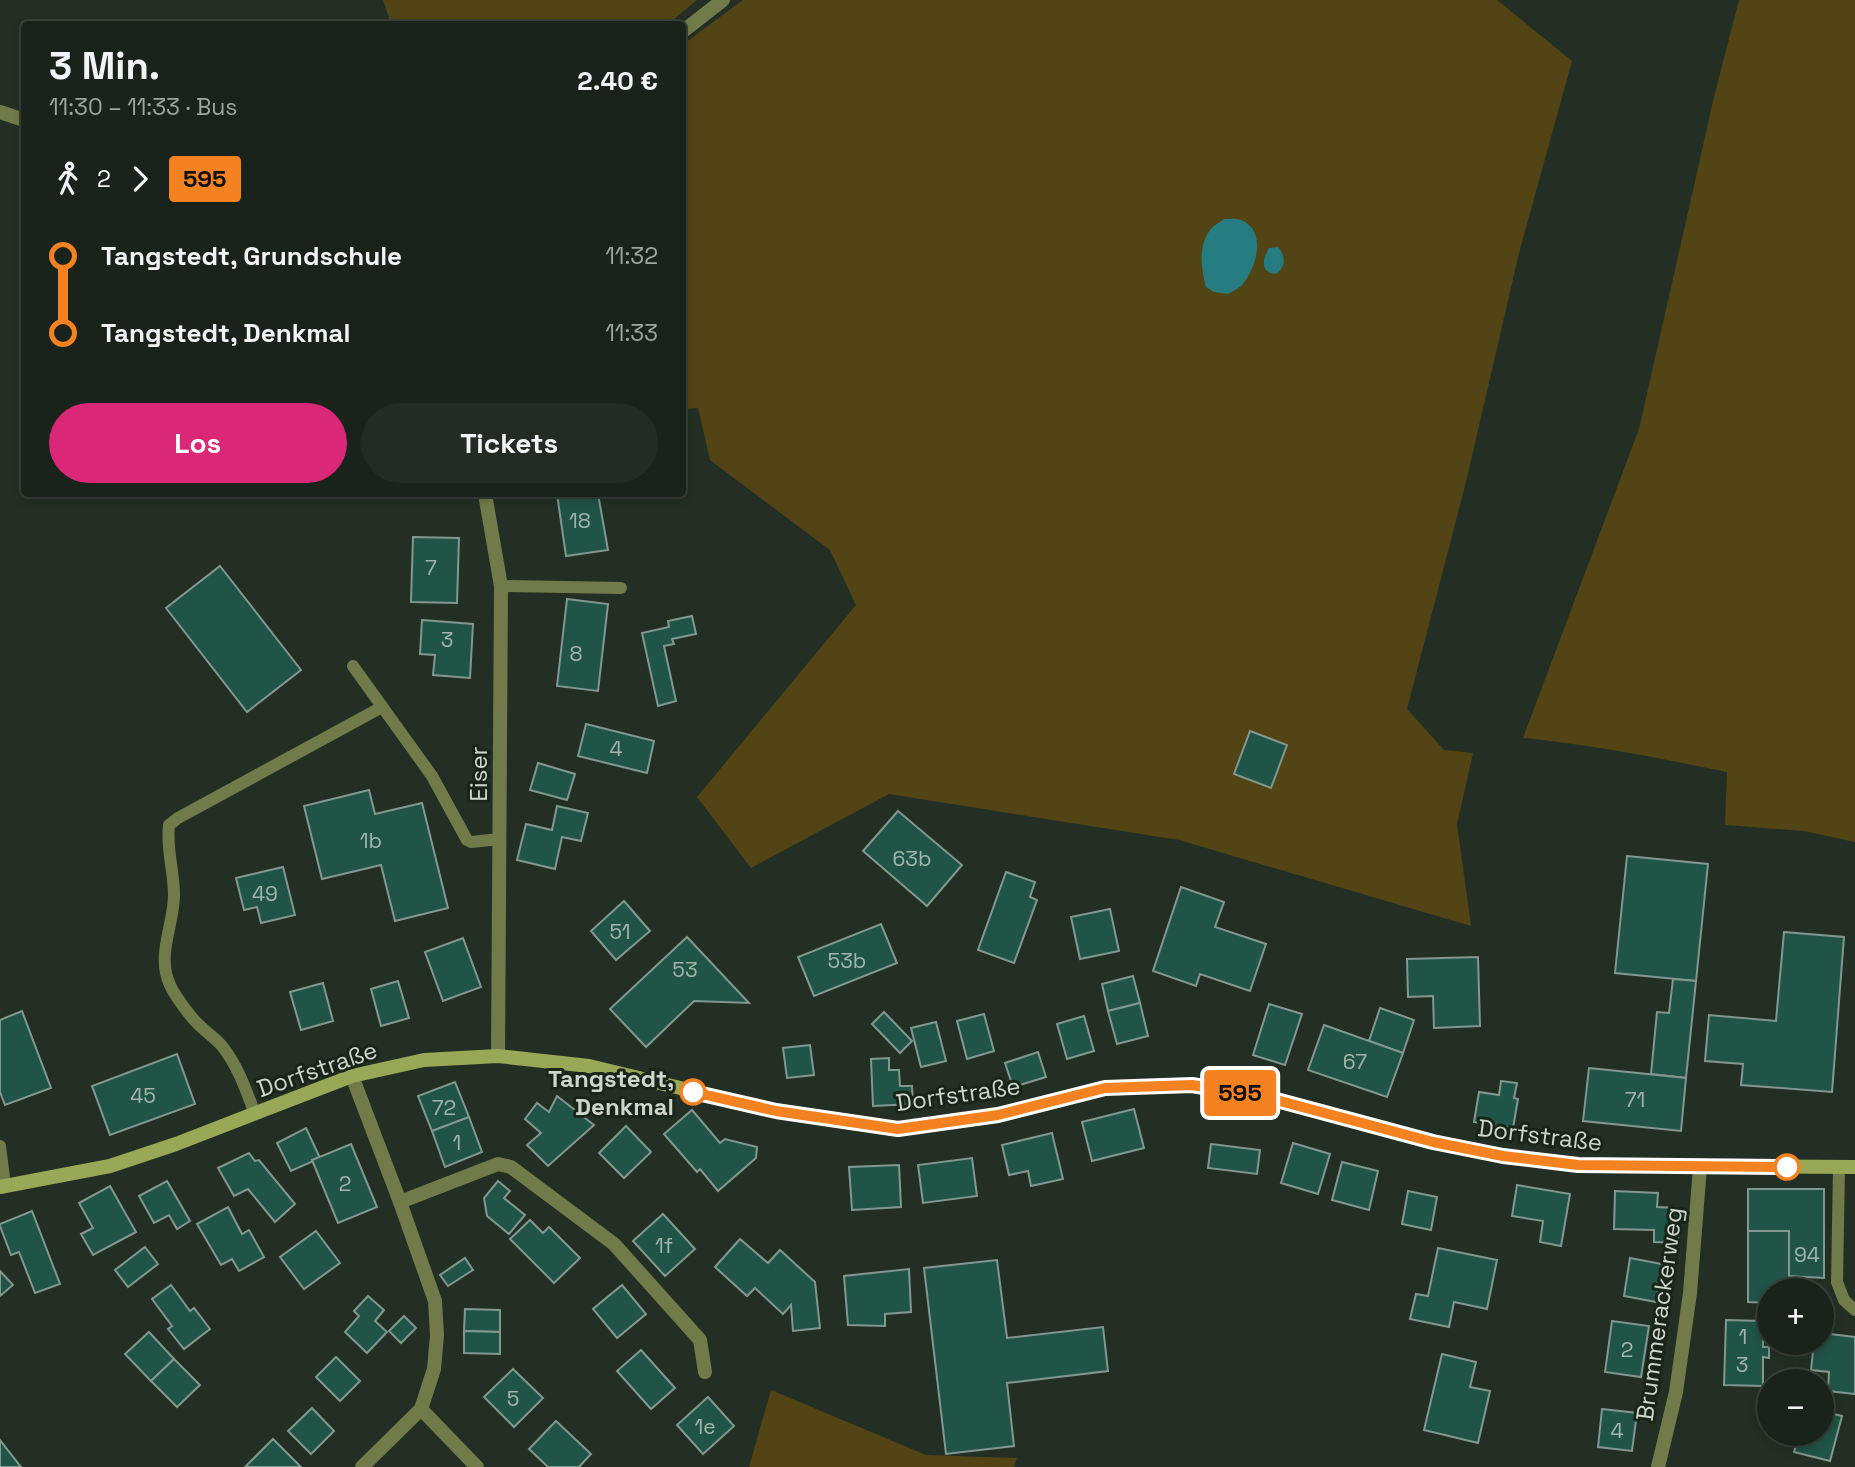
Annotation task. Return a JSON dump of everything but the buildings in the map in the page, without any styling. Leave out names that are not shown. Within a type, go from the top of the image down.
[{"type":"main road","name":"Dorfstraße","points":[[3,1186],[110,1166],[176,1144],[352,1076],[424,1060],[498,1056],[589,1066],[776,1111],[898,1129],[998,1115],[1105,1088],[1192,1085],[1269,1098],[1433,1142],[1503,1156],[1578,1165],[1855,1167]]},
{"type":"street","points":[[686,29],[723,0]]},
{"type":"street","points":[[0,112],[21,119]]},
{"type":"street","name":"Eiser","points":[[486,497],[501,586],[498,1056]]},
{"type":"street","points":[[352,1076],[435,1301],[437,1335],[434,1369],[421,1409],[362,1467]]},
{"type":"street","points":[[400,1202],[498,1164],[511,1167],[614,1244],[700,1340],[705,1372]]},
{"type":"street","name":"Brummerackerweg","points":[[1658,1467],[1678,1379],[1690,1293],[1700,1167]]},
{"type":"street","points":[[421,1409],[477,1467]]},
{"type":"lane","points":[[501,586],[621,588]]},
{"type":"lane","points":[[353,666],[432,776],[467,840],[471,842],[500,839]]},
{"type":"lane","points":[[255,1114],[234,1063],[220,1044],[195,1021],[170,985],[164,967],[174,894],[167,836],[169,825],[382,707]]},
{"type":"lane","points":[[0,1146],[3,1186]]},
{"type":"lane","points":[[1839,1167],[1837,1282],[1844,1300],[1855,1310]]},
{"type":"shaded area","points":[[383,0],[697,0],[672,21],[390,21]]},
{"type":"shaded area","points":[[743,0],[1497,0],[1572,61],[1519,253],[1466,482],[1407,709],[1444,750],[1473,753],[1457,824],[1471,926],[1179,840],[889,794],[751,868],[697,797],[856,605],[830,550],[710,460],[698,408],[686,409],[686,42]],"holes":[[[1250,732],[1286,745],[1270,788],[1234,774]]]},
{"type":"shaded area","points":[[1739,0],[1855,0],[1855,842],[1804,831],[1725,825],[1727,772],[1625,752],[1523,738],[1639,429],[1714,97]]},
{"type":"shaded area","points":[[771,1390],[926,1455],[1017,1458],[1014,1467],[749,1467]]},
{"type":"water","points":[[1224,219],[1239,219],[1249,225],[1257,241],[1252,270],[1240,286],[1228,294],[1214,292],[1206,287],[1202,265],[1202,250],[1206,237],[1211,229]]},
{"type":"water","points":[[1278,247],[1284,261],[1276,274],[1265,268],[1264,260],[1269,248]]},
{"type":"bus line","name":"595","points":[[693,1092],[776,1111],[898,1129],[998,1115],[1105,1088],[1192,1085],[1269,1098],[1433,1142],[1503,1156],[1578,1165],[1787,1167]]},
{"type":"place","name":"Tangstedt, Denkmal","points":[[693,1092]]}]
